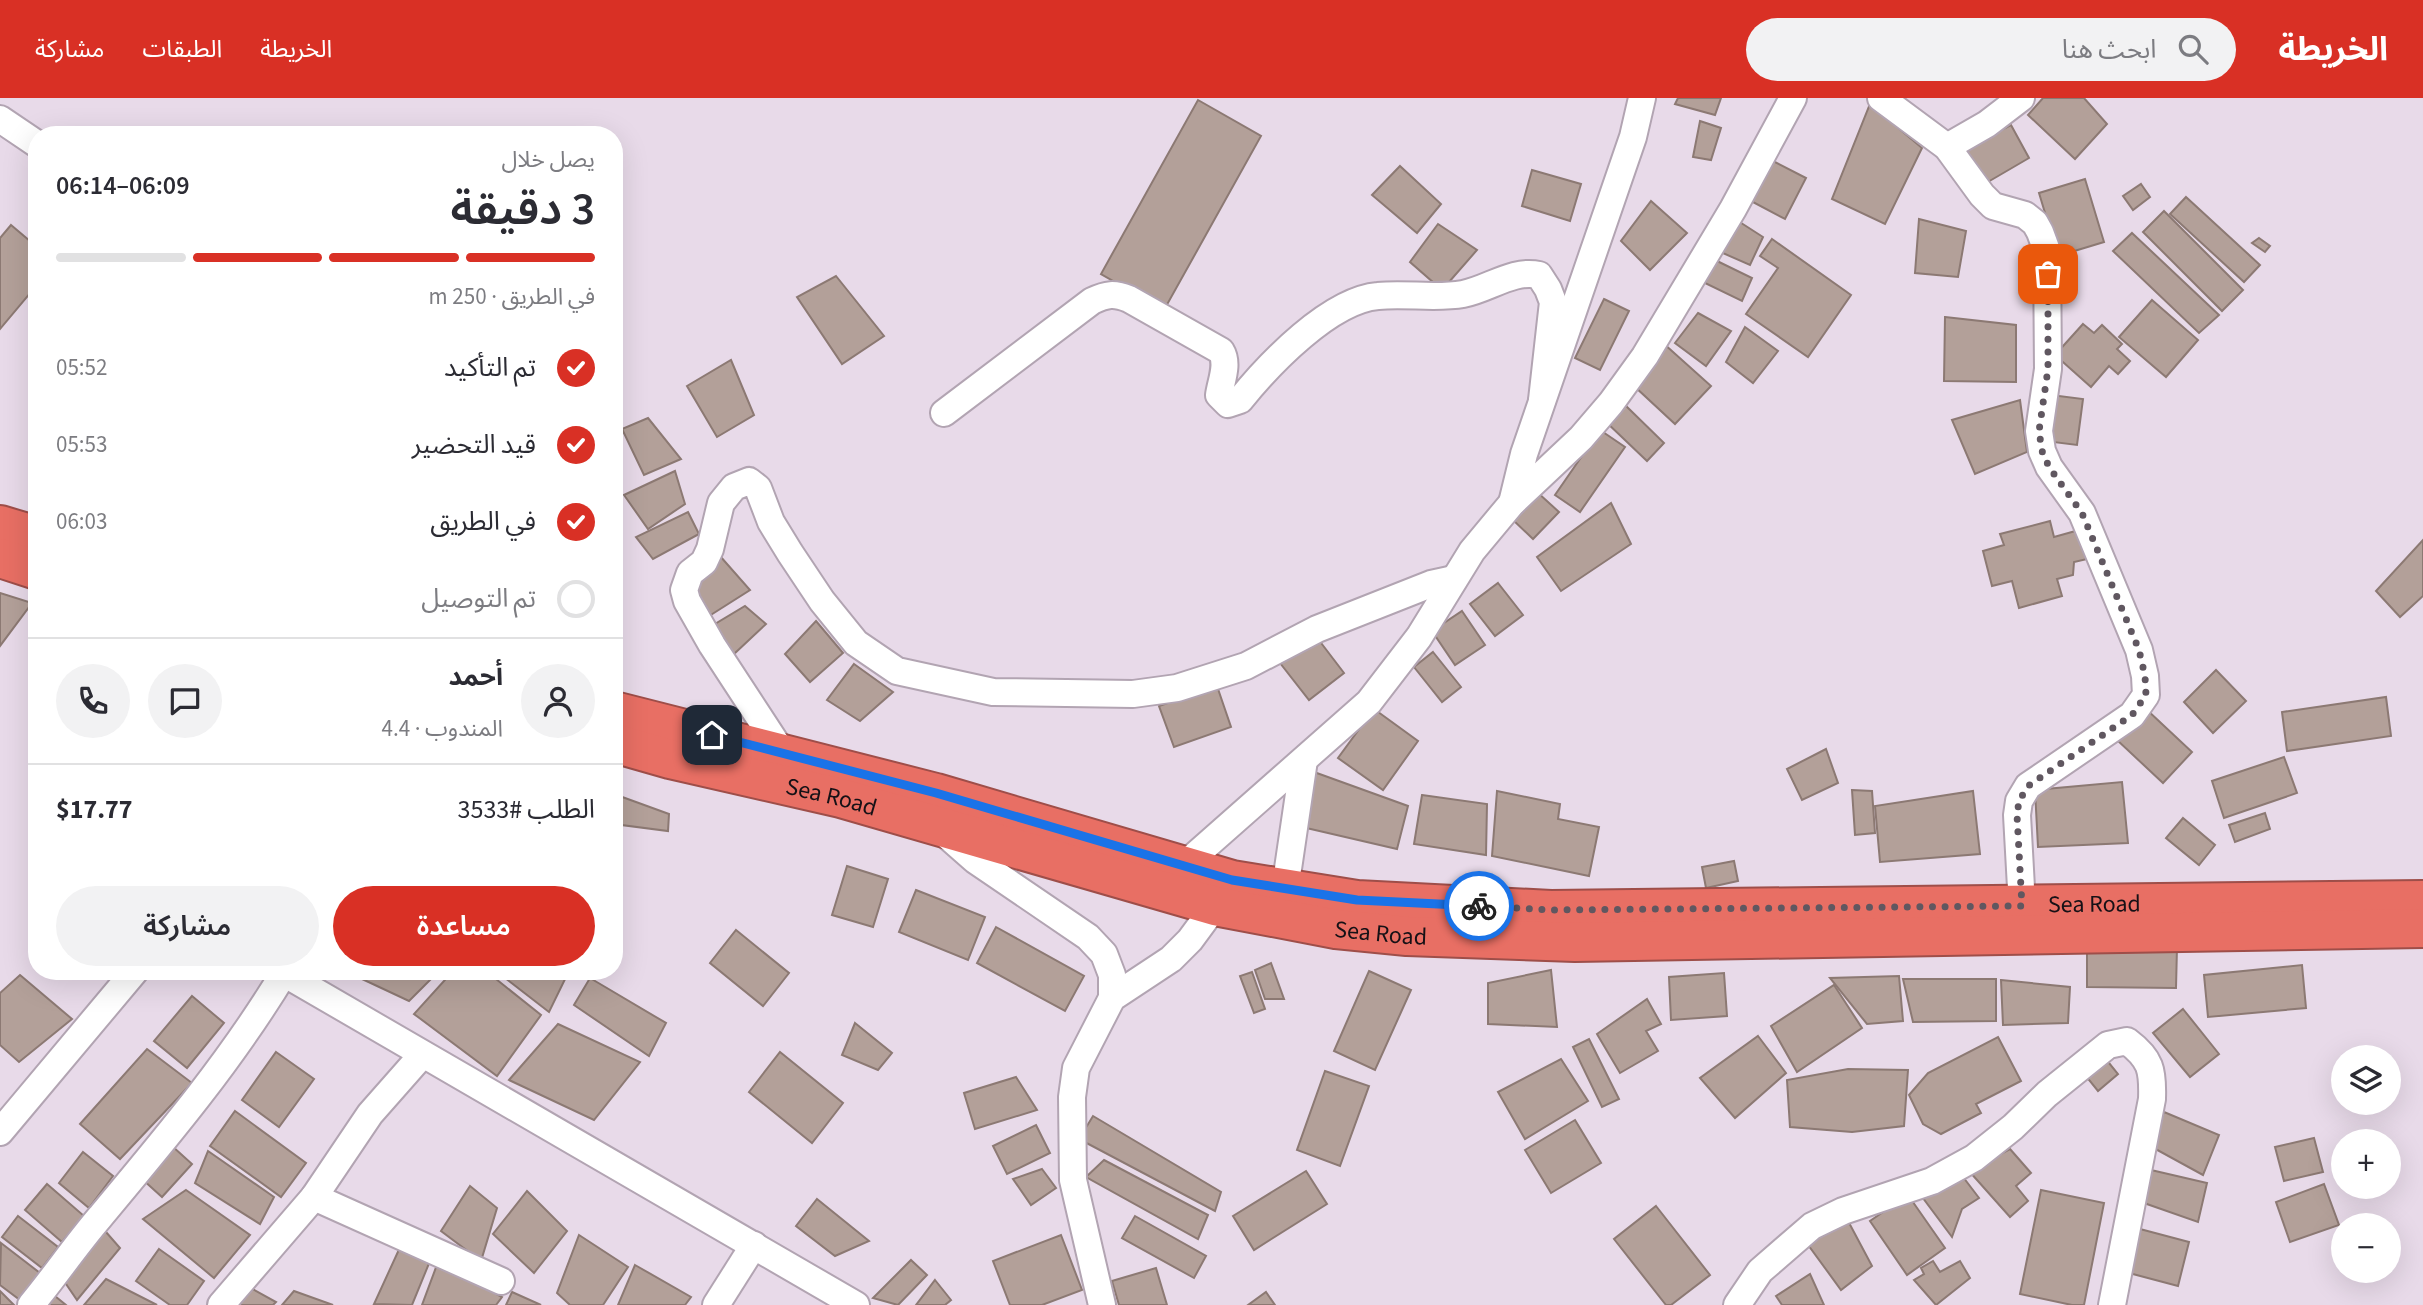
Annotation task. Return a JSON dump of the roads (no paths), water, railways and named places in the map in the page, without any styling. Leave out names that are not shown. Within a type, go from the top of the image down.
[{"type":"highway","points":[[0,525],[28,533]]},
{"type":"highway","points":[[0,558],[28,567]]},
{"type":"highway","name":"Sea Road","points":[[623,713],[936,793],[1232,880],[1357,900],[1551,910],[2423,900]]},
{"type":"highway","name":"Sea Road","points":[[623,746],[841,798],[1215,906],[1336,929],[1407,936],[1550,942],[2423,928]]},
{"type":"street","points":[[1512,503],[1524,454],[1633,137],[1642,98]]},
{"type":"street","points":[[1182,867],[1369,702],[1419,637],[1472,551],[1512,503],[1581,438],[1611,403],[1645,356],[1732,209],[1793,98]]},
{"type":"street","points":[[1881,98],[1947,147],[1993,206],[2025,215],[2035,223],[2048,251],[2048,369],[2039,431],[2042,451],[2049,467],[2082,513],[2139,650],[2145,676],[2146,695],[2132,715],[2028,786],[2019,801],[2017,815],[2022,906]]},
{"type":"street","points":[[1947,147],[1987,124],[2021,98]]},
{"type":"street","points":[[0,119],[28,138]]},
{"type":"street","points":[[944,413],[1092,301],[1106,294],[1116,294],[1129,299],[1221,351],[1225,365],[1219,395],[1228,404],[1240,400],[1298,337],[1351,302],[1375,296],[1452,296],[1480,291],[1515,275],[1531,273],[1539,275],[1553,302],[1542,400]]},
{"type":"street","points":[[782,752],[712,645],[687,601],[684,590],[690,573],[704,562],[710,549],[721,503],[734,486],[749,481],[758,488],[771,522],[796,563],[856,643],[897,671],[993,692],[1133,694],[1177,688],[1246,666],[1317,629],[1431,584],[1454,579]]},
{"type":"street","points":[[1285,889],[1304,760]]},
{"type":"street","points":[[937,826],[959,849],[1088,936],[1104,954],[1112,975],[1112,998],[1076,1068],[1072,1097],[1073,1180],[1102,1305]]},
{"type":"street","points":[[1112,998],[1171,959],[1190,940],[1215,906]]},
{"type":"street","points":[[0,1132],[127,980]]},
{"type":"street","points":[[31,1305],[98,1219],[167,1139],[250,1028],[277,980]]},
{"type":"street","points":[[295,980],[856,1305]]},
{"type":"street","points":[[1738,1305],[1760,1272],[1812,1226],[1843,1211],[1932,1181],[1974,1158],[2108,1045],[2127,1041],[2139,1050],[2153,1073],[2152,1099],[2112,1305]]},
{"type":"street","points":[[221,1305],[314,1197],[370,1114],[422,1055]]},
{"type":"street","points":[[314,1197],[501,1281]]},
{"type":"street","points":[[716,1305],[754,1245]]}]
